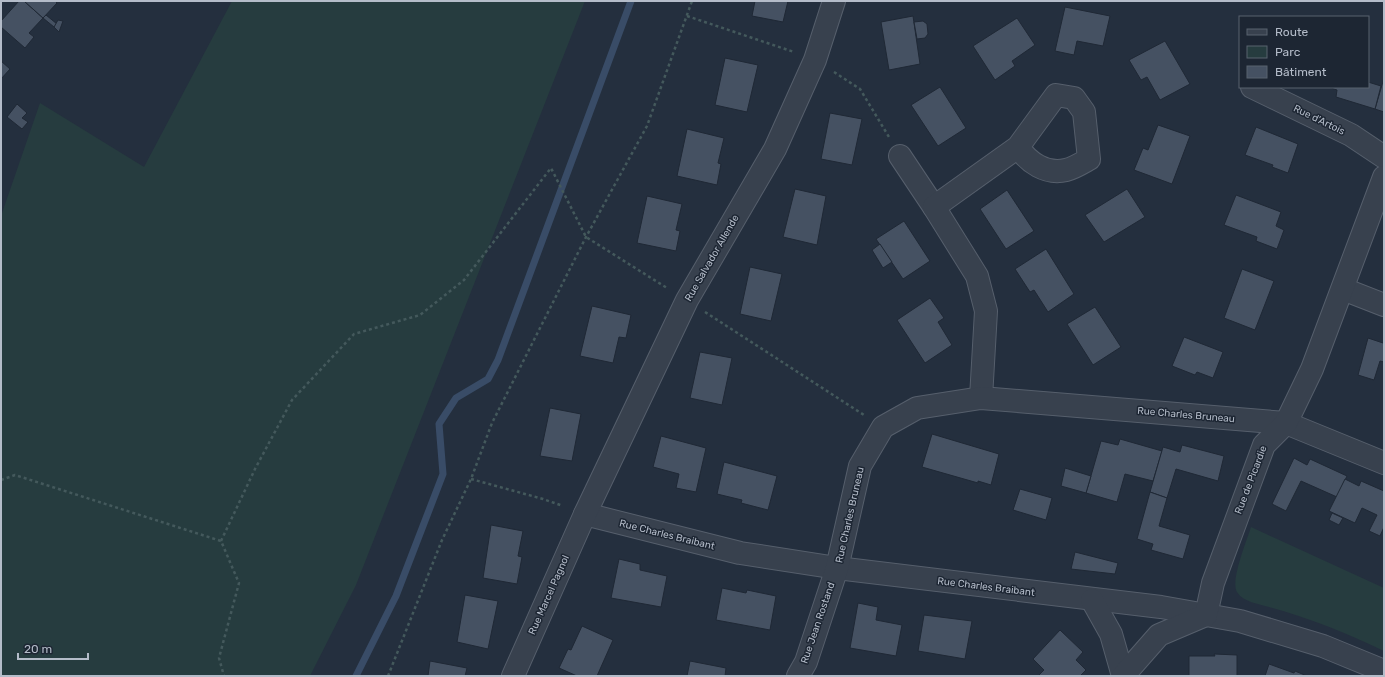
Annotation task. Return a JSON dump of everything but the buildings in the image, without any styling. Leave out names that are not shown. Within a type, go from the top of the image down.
[{"type":"street","name":"Rue Salvador Allende","points":[[585,514],[687,300],[775,149],[815,60],[834,1]]},
{"type":"street","name":"Rue d'Artois","points":[[1254,88],[1351,135],[1384,157]]},
{"type":"street","points":[[934,207],[1018,147]]},
{"type":"street","points":[[900,156],[977,276],[986,311],[981,398]]},
{"type":"street","name":"Rue de Picardie","points":[[1206,615],[1213,583],[1264,445],[1286,423],[1312,370],[1384,177]]},
{"type":"street","points":[[1343,289],[1384,305]]},
{"type":"street","name":"Rue Charles Bruneau","points":[[837,568],[860,466],[883,427],[917,408],[981,398],[1286,423],[1384,463]]},
{"type":"street","name":"Rue Charles Braibant","points":[[585,514],[740,553],[837,568],[1162,608],[1240,621],[1324,646],[1384,671]]},
{"type":"street","name":"Rue Marcel Pagnol","points":[[513,676],[585,514]]},
{"type":"street","name":"Rue Jean Rostand","points":[[798,676],[806,662],[837,568]]},
{"type":"street","points":[[1092,600],[1111,634],[1123,676]]},
{"type":"street","points":[[1123,676],[1159,635],[1206,615]]},
{"type":"path","points":[[388,676],[442,540],[472,479],[492,423],[586,237],[647,126],[692,1]]},
{"type":"path","points":[[687,16],[815,60],[860,89],[900,156]]},
{"type":"path","points":[[221,541],[255,469],[292,400],[354,334],[420,314],[464,280],[551,168],[586,237],[687,300],[883,427]]},
{"type":"path","points":[[1,480],[14,475],[221,541],[240,583],[219,658],[224,676]]},
{"type":"path","points":[[472,479],[543,499],[585,514]]},
{"type":"green space","points":[[232,1],[585,1],[356,585],[310,676],[1,676],[1,216],[40,103],[144,167]]},
{"type":"green space","points":[[1251,527],[1384,588],[1384,651],[1328,626],[1243,598],[1237,592],[1235,587],[1237,570]]},
{"type":"waterway","points":[[356,676],[396,596],[443,474],[439,424],[456,398],[488,379],[498,360],[631,1]]}]
